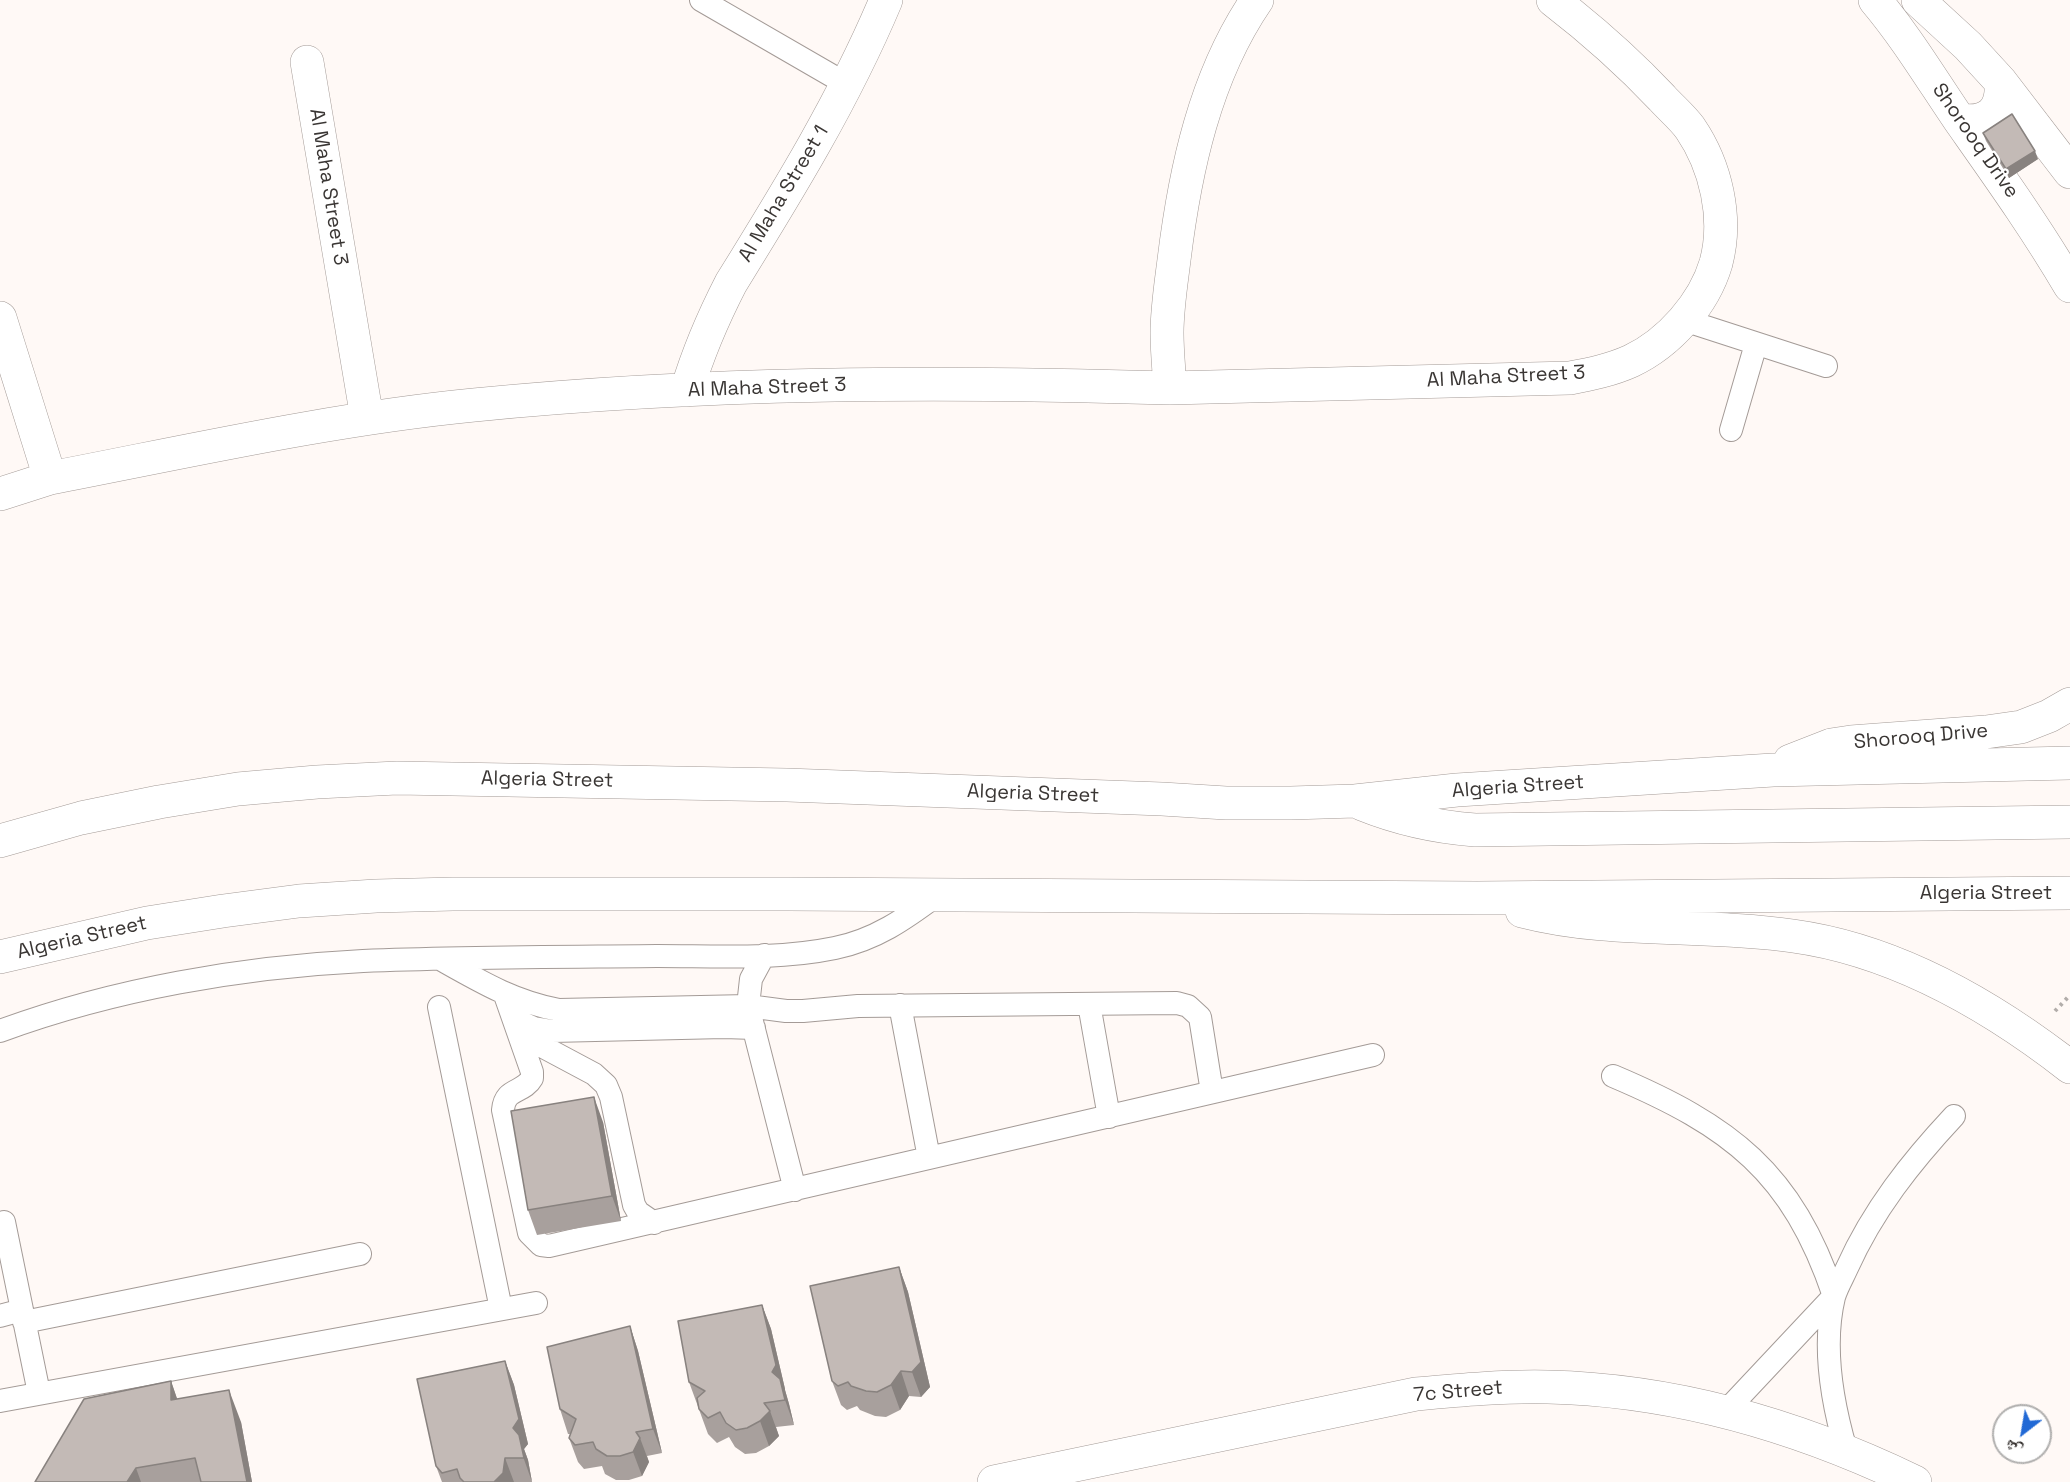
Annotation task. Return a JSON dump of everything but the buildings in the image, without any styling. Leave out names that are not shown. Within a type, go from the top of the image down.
[{"type":"street","name":"Al Maha Street 1","points":[[687,390],[706,335],[726,292],[804,165],[848,85],[886,0]]},
{"type":"street","points":[[1170,388],[1167,333],[1177,233],[1186,184],[1197,135],[1211,91],[1230,49],[1257,0]]},
{"type":"street","name":"Al Maha Street 3","points":[[0,494],[50,478],[367,418],[579,396],[807,385],[928,383],[1170,388],[1570,378],[1602,372],[1632,360],[1660,342],[1684,320],[1702,293],[1716,263],[1720,228],[1717,193],[1707,158],[1689,127],[1641,76],[1589,28],[1553,0]]},
{"type":"street","name":"Shorooq Drive","points":[[1875,0],[1924,65],[2042,237],[2070,286]]},
{"type":"street","points":[[1918,0],[1968,46],[2001,82],[2070,172]]},
{"type":"street","name":"Al Maha Street 3","points":[[307,63],[367,418]]},
{"type":"street","points":[[1960,120],[1974,122],[1987,118],[1997,108],[2002,96],[2001,82]]},
{"type":"street","points":[[0,318],[50,478]]},
{"type":"street","name":"Shorooq Drive","points":[[1773,770],[1793,759],[1831,745],[2010,729],[2049,716],[2070,705]]},
{"type":"street","name":"Algeria Street","points":[[0,841],[81,818],[170,800],[249,788],[397,778],[787,785],[1227,803],[1355,801],[1457,790],[1773,770],[2070,763]]},
{"type":"street","points":[[1355,801],[1413,822],[1475,830],[2070,822]]},
{"type":"street","name":"Algeria Street","points":[[0,957],[147,923],[299,901],[376,896],[453,894],[1477,898],[2070,893]]},
{"type":"street","points":[[1477,898],[1532,914],[1589,924],[1763,933],[1835,944],[1877,957],[1958,993],[1996,1014],[2070,1067]]},
{"type":"street","name":"7c Street","points":[[994,1482],[1416,1394],[1482,1388],[1548,1387],[1614,1391],[1726,1411],[1806,1435],[1846,1450],[1915,1482]]},
{"type":"lane","points":[[702,0],[848,85]]},
{"type":"lane","points":[[1684,320],[1826,366]]},
{"type":"lane","points":[[1731,430],[1756,344]]},
{"type":"lane","points":[[0,1031],[91,1003],[181,982],[282,967],[362,961],[440,959],[764,955],[836,948],[870,938],[896,926],[937,895]]},
{"type":"lane","points":[[764,955],[751,979],[748,1006],[795,1190]]},
{"type":"lane","points":[[440,959],[505,995],[534,1006],[559,1010],[748,1006],[794,1011],[900,1005],[1177,1003],[1188,1006],[1200,1017],[1212,1092]]},
{"type":"lane","points":[[505,995],[532,1078],[525,1087],[508,1096],[503,1110],[529,1233],[541,1245],[549,1246],[1373,1055]]},
{"type":"lane","points":[[1089,1004],[1109,1117]]},
{"type":"lane","points":[[900,1005],[929,1158]]},
{"type":"lane","points":[[438,1007],[501,1309]]},
{"type":"lane","points":[[517,1027],[552,1031],[754,1028]]},
{"type":"lane","points":[[517,1027],[594,1074],[606,1085],[611,1097],[634,1205],[638,1212],[654,1223]]},
{"type":"lane","points":[[1613,1076],[1680,1106],[1712,1125],[1741,1147],[1766,1172],[1788,1200],[1807,1230],[1823,1262],[1834,1296]]},
{"type":"lane","points":[[1846,1450],[1835,1412],[1830,1374],[1830,1335],[1834,1296],[1873,1218],[1897,1182],[1954,1116]]},
{"type":"lane","points":[[4,1222],[39,1393]]},
{"type":"lane","points":[[0,1316],[23,1316],[360,1254]]},
{"type":"lane","points":[[1726,1411],[1834,1296]]},
{"type":"lane","points":[[0,1401],[536,1303]]}]
